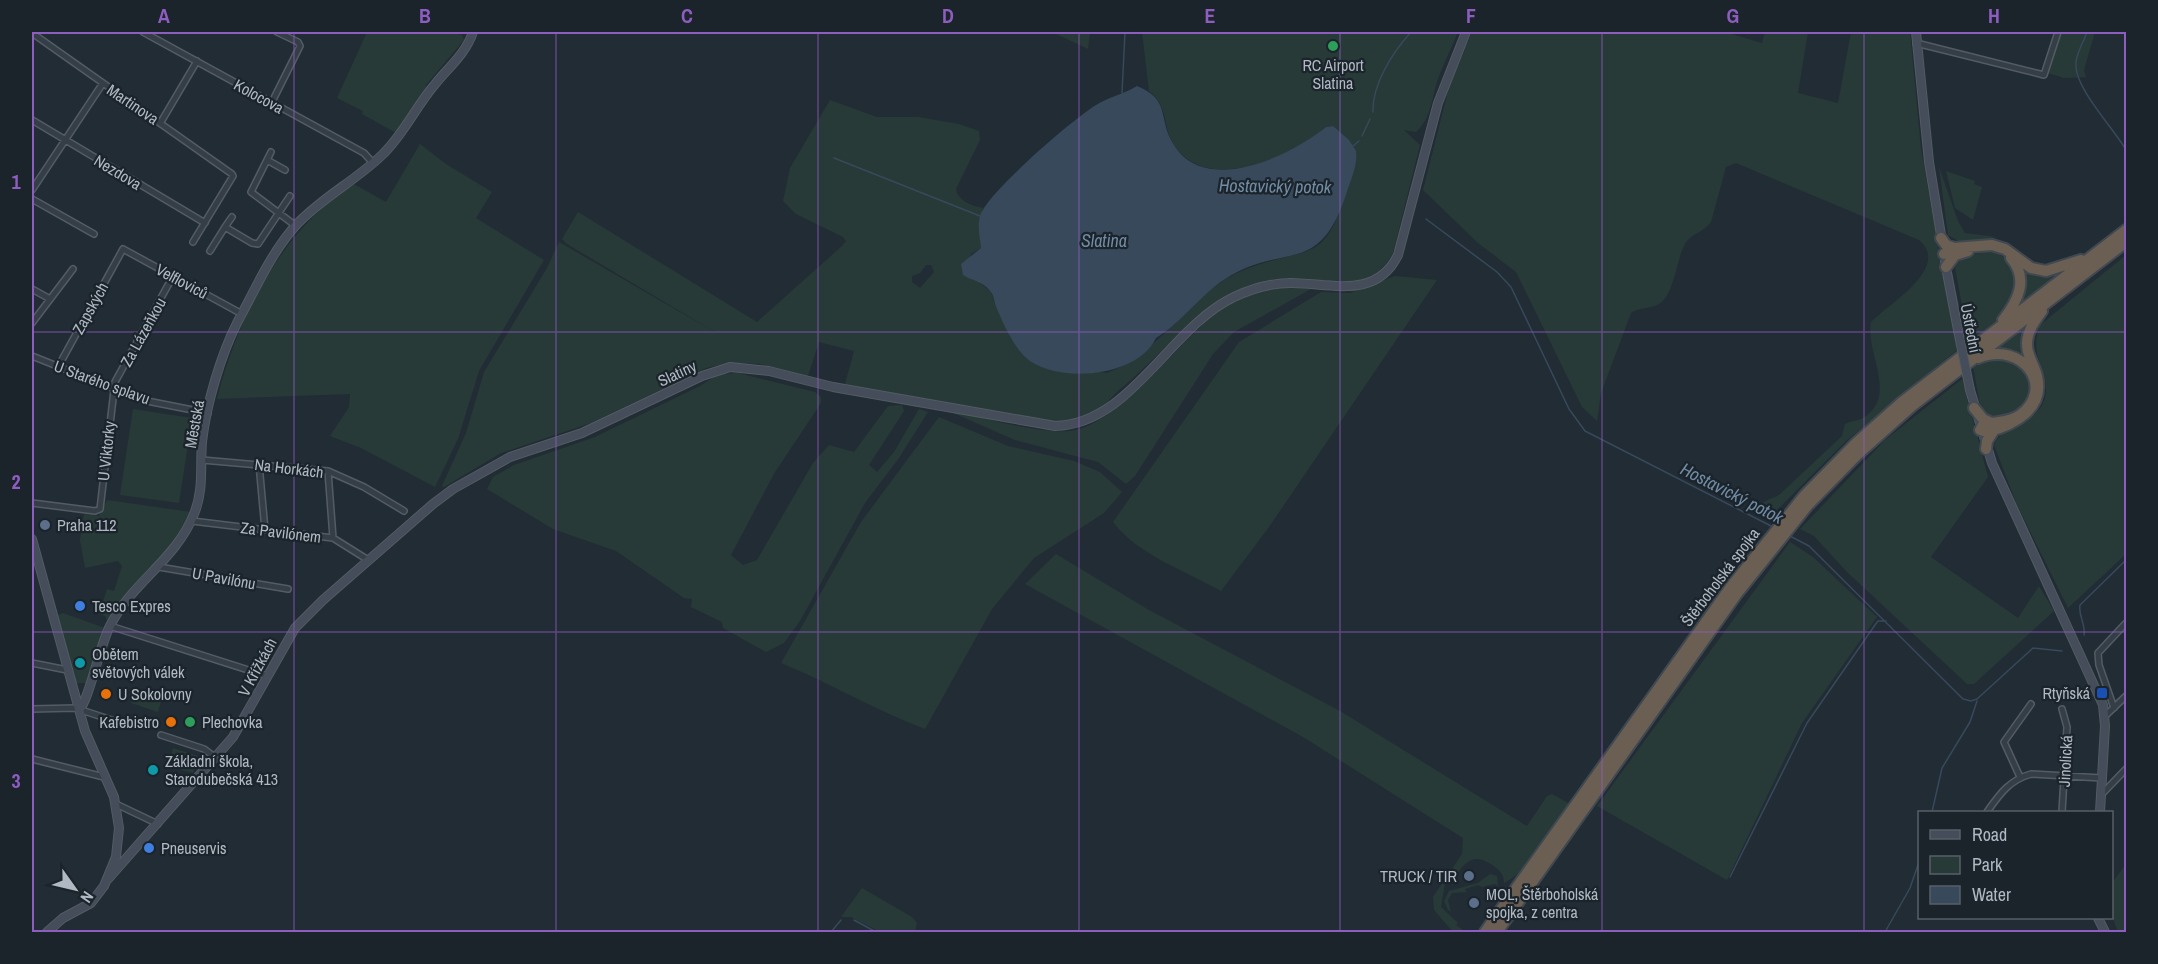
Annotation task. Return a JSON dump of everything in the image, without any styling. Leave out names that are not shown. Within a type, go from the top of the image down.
[{"type":"highway","name":"Štěrboholská spojka","points":[[1485,933],[1712,612],[1775,536],[1867,433],[1989,335],[2127,230]]},
{"type":"highway","points":[[1941,238],[1951,252]]},
{"type":"highway","name":"Štěrboholská spojka","points":[[1786,524],[1864,448],[1957,370],[2127,242]]},
{"type":"highway","points":[[1951,252],[1997,246],[2027,266],[2046,271],[2064,267],[2100,251]]},
{"type":"highway","points":[[1951,252],[1993,249],[2006,254],[2017,267],[2021,283],[2016,300],[1989,335]]},
{"type":"highway","points":[[1946,267],[1951,252]]},
{"type":"highway","points":[[1980,430],[1983,424],[1993,426],[2021,419],[2035,401],[2038,383],[2028,355],[2028,335],[2036,319],[2060,293]]},
{"type":"highway","points":[[1957,370],[1978,358],[2001,353],[2018,358],[2029,368],[2034,386],[2028,406],[2013,418],[1993,426],[1986,449]]},
{"type":"highway","points":[[1974,408],[1993,426]]},
{"type":"highway","name":"Štěrboholská spojka","points":[[1497,933],[1775,536]]},
{"type":"street","name":"Kolocova","points":[[142,32],[364,153],[373,163]]},
{"type":"street","points":[[272,102],[300,46],[298,42],[277,32]]},
{"type":"street","name":"Městská","points":[[79,710],[86,702],[96,662],[110,626],[122,607],[177,546],[192,521],[201,492],[202,460],[208,413],[228,344],[276,252],[296,225],[332,192],[373,163],[398,138],[427,94],[459,57],[473,32]]},
{"type":"street","name":"Slatiny","points":[[453,489],[516,454],[582,433],[708,373],[730,367],[769,371],[833,387],[1055,426],[1079,424],[1108,409],[1205,316],[1231,298],[1258,288],[1291,283],[1353,286],[1385,274],[1398,255],[1438,103],[1466,32]]},
{"type":"street","points":[[1916,32],[1929,162],[1941,238]]},
{"type":"street","points":[[1916,43],[2044,75],[2058,32]]},
{"type":"street","name":"Martinova","points":[[32,33],[233,176],[205,223]]},
{"type":"street","points":[[160,122],[196,61]]},
{"type":"street","points":[[32,190],[103,83]]},
{"type":"street","name":"Nezdova","points":[[32,120],[205,223]]},
{"type":"street","points":[[271,152],[251,192],[296,225]]},
{"type":"street","points":[[267,160],[285,170]]},
{"type":"street","points":[[225,227],[258,244],[290,196]]},
{"type":"street","points":[[32,199],[94,234]]},
{"type":"street","points":[[210,251],[232,217]]},
{"type":"street","points":[[193,242],[205,223]]},
{"type":"street","name":"Velfloviců","points":[[123,249],[242,314]]},
{"type":"street","name":"Zapských","points":[[58,367],[123,249]]},
{"type":"street","name":"Ústřední","points":[[1946,267],[1970,390],[1986,449],[2015,518],[2096,686],[2105,716],[2100,811]]},
{"type":"street","points":[[32,323],[73,268]]},
{"type":"street","name":"Za Lázeňkou","points":[[114,388],[173,276]]},
{"type":"street","points":[[32,289],[50,299]]},
{"type":"street","name":"U Starého splavu","points":[[32,356],[142,400],[208,413]]},
{"type":"street","name":"U Viktorky","points":[[32,503],[95,510],[101,507],[114,388]]},
{"type":"street","name":"Na Horkách","points":[[202,460],[328,471],[364,487],[404,511]]},
{"type":"street","points":[[259,464],[265,530]]},
{"type":"street","points":[[328,471],[333,538]]},
{"type":"street","name":"V Křížkách","points":[[108,879],[158,825],[240,727],[284,645],[309,614],[453,489]]},
{"type":"street","name":"Za Pavilónem","points":[[192,521],[333,538],[365,558]]},
{"type":"street","points":[[32,544],[79,710],[92,750],[116,804],[119,836],[108,879],[91,903],[63,918],[49,932]]},
{"type":"street","name":"U Pavilónu","points":[[159,567],[288,589]]},
{"type":"street","points":[[2114,708],[2099,665],[2098,653],[2127,623]]},
{"type":"street","points":[[110,626],[267,676]]},
{"type":"street","points":[[32,663],[67,670]]},
{"type":"street","points":[[2105,716],[2127,696]]},
{"type":"street","points":[[2020,777],[2004,742],[2031,704]]},
{"type":"street","points":[[32,709],[79,710],[127,725]]},
{"type":"street","name":"Jinolická","points":[[2062,710],[2067,727],[2062,811]]},
{"type":"street","points":[[161,735],[204,749],[216,758]]},
{"type":"street","points":[[32,759],[104,777]]},
{"type":"street","points":[[2101,795],[2127,770]]},
{"type":"street","points":[[1989,811],[2010,783],[2020,777],[2031,774],[2102,778]]},
{"type":"street","points":[[116,804],[158,825]]},
{"type":"street","points":[[2098,919],[2104,933]]},
{"type":"green space","points":[[367,32],[449,32],[462,35],[464,40],[426,85],[426,91],[398,134],[362,114],[363,111],[337,98]]},
{"type":"green space","points":[[1052,32],[1090,32],[1088,49]]},
{"type":"green space","points":[[1142,32],[1458,32],[1439,76],[1425,120],[1416,132],[1404,130],[1420,145],[1393,253],[1383,267],[1360,280],[1347,282],[1283,278],[1240,289],[1202,314],[1104,405],[1089,415],[1072,420],[1050,421],[845,384],[854,351],[819,342],[808,376],[760,364],[728,363],[706,368],[591,423],[501,453],[444,487],[442,486],[466,433],[484,372],[547,268],[559,242],[725,338],[567,244],[562,239],[578,212],[757,322],[842,246],[846,241],[843,237],[796,214],[783,201],[790,168],[830,100],[877,117],[918,117],[959,124],[979,131],[980,140],[956,189],[963,200],[983,208],[979,221],[981,248],[971,254],[969,278],[978,281],[991,292],[995,304],[1025,357],[1034,362],[1107,373],[1138,356],[1203,296],[1223,281],[1236,273],[1311,249],[1327,237],[1341,209],[1356,159],[1352,148],[1332,126],[1326,127],[1273,159],[1251,166],[1230,169],[1209,168],[1191,161],[1176,148],[1171,141],[1160,105],[1149,91]],"holes":[[[926,265],[931,265],[934,272],[920,288],[912,282],[912,276],[920,273]]]},
{"type":"green space","points":[[1472,32],[1725,32],[1762,43],[1765,32],[1808,32],[1798,93],[1838,103],[1851,32],[1910,32],[1921,149],[1957,350],[1845,442],[1776,511],[1757,505],[1779,495],[1842,436],[1845,424],[1863,418],[1873,409],[1879,398],[1880,386],[1870,334],[1871,322],[1914,284],[1928,262],[1927,251],[1919,240],[1736,163],[1726,167],[1711,222],[1686,242],[1668,294],[1657,305],[1631,313],[1601,393],[1597,421],[1582,407],[1516,272],[1478,243],[1423,190],[1449,87]]},
{"type":"green space","points":[[2062,32],[2095,32],[2084,70],[2086,77],[2064,78],[2048,73]]},
{"type":"green space","points":[[420,144],[446,164],[492,192],[476,218],[544,260],[479,371],[458,439],[435,487],[361,448],[330,436],[349,407],[350,394],[217,399],[237,337],[250,307],[284,251],[305,225],[328,203],[354,184],[386,202]]},
{"type":"green space","points":[[1939,167],[1958,221],[1965,233],[1997,237],[1962,243],[1948,235]]},
{"type":"green space","points":[[1946,171],[1975,181],[1974,184],[1982,187],[1973,220],[1955,208]]},
{"type":"green space","points":[[1990,251],[2003,257],[2011,265],[2017,290],[1998,319],[1969,342],[1955,268],[1962,257]]},
{"type":"green space","points":[[2126,255],[2126,554],[2068,608],[2017,505],[1994,445],[2004,433],[2032,416],[2043,403],[2046,384],[2036,348],[2040,325]]},
{"type":"green space","points":[[2024,270],[2045,276],[2061,274],[2020,305],[2026,289]]},
{"type":"green space","points":[[1395,276],[1437,280],[1269,527],[1221,591],[1149,553],[1123,534],[1113,522],[1239,342],[1321,292],[1350,293]]},
{"type":"green space","points":[[1282,288],[1311,289],[1234,332],[1213,354],[1135,476],[1126,484],[1098,462],[1015,440],[944,409],[1041,430],[1070,431],[1089,426],[1129,398],[1205,322],[1222,309],[1244,298]]},
{"type":"green space","points":[[2025,325],[2023,355],[2014,350],[1996,347]]},
{"type":"green space","points":[[1988,357],[2019,362],[2031,381],[2029,398],[2012,416],[1992,418],[1981,410],[1973,367]]},
{"type":"green space","points":[[738,373],[815,392],[821,397],[821,403],[775,472],[731,555],[743,565],[757,560],[813,463],[829,445],[854,452],[888,406],[902,405],[904,411],[869,465],[877,472],[894,452],[919,409],[928,412],[899,458],[865,503],[800,621],[784,643],[766,652],[723,628],[722,622],[691,607],[692,599],[684,598],[616,551],[553,529],[487,489],[493,477],[514,465],[595,437],[700,386],[718,374]]},
{"type":"green space","points":[[1962,379],[1988,477],[1931,557],[2018,618],[2039,586],[2054,611],[1974,684],[1967,684],[1846,571],[1814,536],[1800,529],[1885,440]]},
{"type":"green space","points":[[133,409],[192,418],[179,503],[120,495]]},
{"type":"green space","points":[[939,417],[1008,446],[1074,461],[1100,472],[1122,492],[1104,513],[1034,558],[992,609],[925,729],[781,663],[861,522]]},
{"type":"green space","points":[[107,500],[191,512],[174,542],[108,622],[105,616],[99,614],[107,589],[114,591],[122,566],[118,561],[85,568],[80,540],[84,514],[99,516]]},
{"type":"green space","points":[[1790,542],[1813,557],[1877,617],[1802,723],[1727,880],[1597,806]]},
{"type":"green space","points":[[1056,554],[1149,610],[1340,711],[1527,826],[1547,796],[1552,794],[1570,804],[1533,858],[1504,883],[1499,870],[1487,862],[1474,859],[1463,866],[1449,884],[1445,883],[1441,907],[1458,923],[1456,925],[1466,932],[1453,932],[1434,910],[1433,897],[1462,854],[1463,838],[1303,737],[1025,584]]},
{"type":"green space","points":[[63,613],[105,628],[88,683],[75,683],[55,616]]},
{"type":"green space","points":[[136,690],[162,698],[158,712],[131,703]]},
{"type":"green space","points":[[173,748],[198,756],[193,773],[168,766]]},
{"type":"green space","points":[[2126,864],[2126,932],[2118,932],[2113,919],[2113,882]]},
{"type":"green space","points":[[1490,874],[1497,876],[1498,886],[1495,884],[1482,887],[1478,885],[1465,889],[1467,892],[1452,893],[1448,900],[1451,912],[1448,910],[1444,901],[1449,891],[1478,883]]},
{"type":"green space","points":[[862,888],[912,917],[917,923],[915,932],[880,932],[851,917],[841,917]]},
{"type":"water","name":"Slatina","points":[[1137,86],[1148,91],[1160,104],[1169,136],[1174,145],[1188,160],[1206,168],[1227,170],[1271,159],[1311,138],[1326,127],[1333,126],[1349,140],[1356,151],[1353,173],[1336,220],[1324,237],[1312,248],[1299,254],[1250,266],[1230,276],[1210,290],[1132,362],[1094,373],[1074,374],[1054,371],[1037,365],[1024,356],[1007,331],[991,292],[984,285],[963,275],[961,264],[981,248],[980,216],[986,205],[1014,174],[1085,113],[1101,102]]},
{"type":"waterway","name":"Hostavický potok","points":[[1122,93],[1125,32]]},
{"type":"waterway","points":[[1373,112],[1376,90],[1385,69],[1411,32]]},
{"type":"waterway","points":[[2087,32],[2079,50],[2076,62],[2077,72],[2087,95],[2126,150]]},
{"type":"waterway","points":[[1362,136],[1370,119]]},
{"type":"waterway","points":[[1353,146],[1359,141]]},
{"type":"waterway","points":[[834,158],[980,216]]},
{"type":"waterway","name":"Hostavický potok","points":[[1426,219],[1497,272],[1511,287],[1569,409],[1585,431],[1773,527]]},
{"type":"waterway","name":"Hostavický potok","points":[[1790,536],[1809,546],[1963,699],[1971,701],[1977,699],[2033,648],[2062,651]]},
{"type":"waterway","name":"Hostavický potok","points":[[2084,635],[2080,605],[2126,560]]},
{"type":"waterway","points":[[1730,877],[1807,723],[1878,621],[1886,621]]},
{"type":"waterway","points":[[1932,811],[1942,768],[1970,722],[1977,701]]},
{"type":"waterway","points":[[1885,932],[1910,888],[1918,865]]},
{"type":"waterway","points":[[831,932],[841,920]]},
{"type":"waterway","points":[[854,920],[876,932]]},
{"type":"place","name":"RC Airport Slatina","points":[[1333,46]]},
{"type":"place","name":"Praha 112","points":[[45,525]]},
{"type":"place","name":"Tesco Expres","points":[[80,606]]},
{"type":"place","name":"Obětem světových válek","points":[[80,663]]},
{"type":"place","name":"Rtyňská","points":[[2102,693]]},
{"type":"place","name":"U Sokolovny","points":[[106,694]]},
{"type":"place","name":"Kafebistro","points":[[171,722]]},
{"type":"place","name":"Plechovka","points":[[190,722]]},
{"type":"place","name":"Základní škola, Starodubečská 413","points":[[153,770]]},
{"type":"place","name":"Pneuservis","points":[[149,848]]},
{"type":"place","name":"TRUCK / TIR","points":[[1469,876]]},
{"type":"place","name":"MOL, Štěrboholská spojka, z centra","points":[[1474,903]]}]
